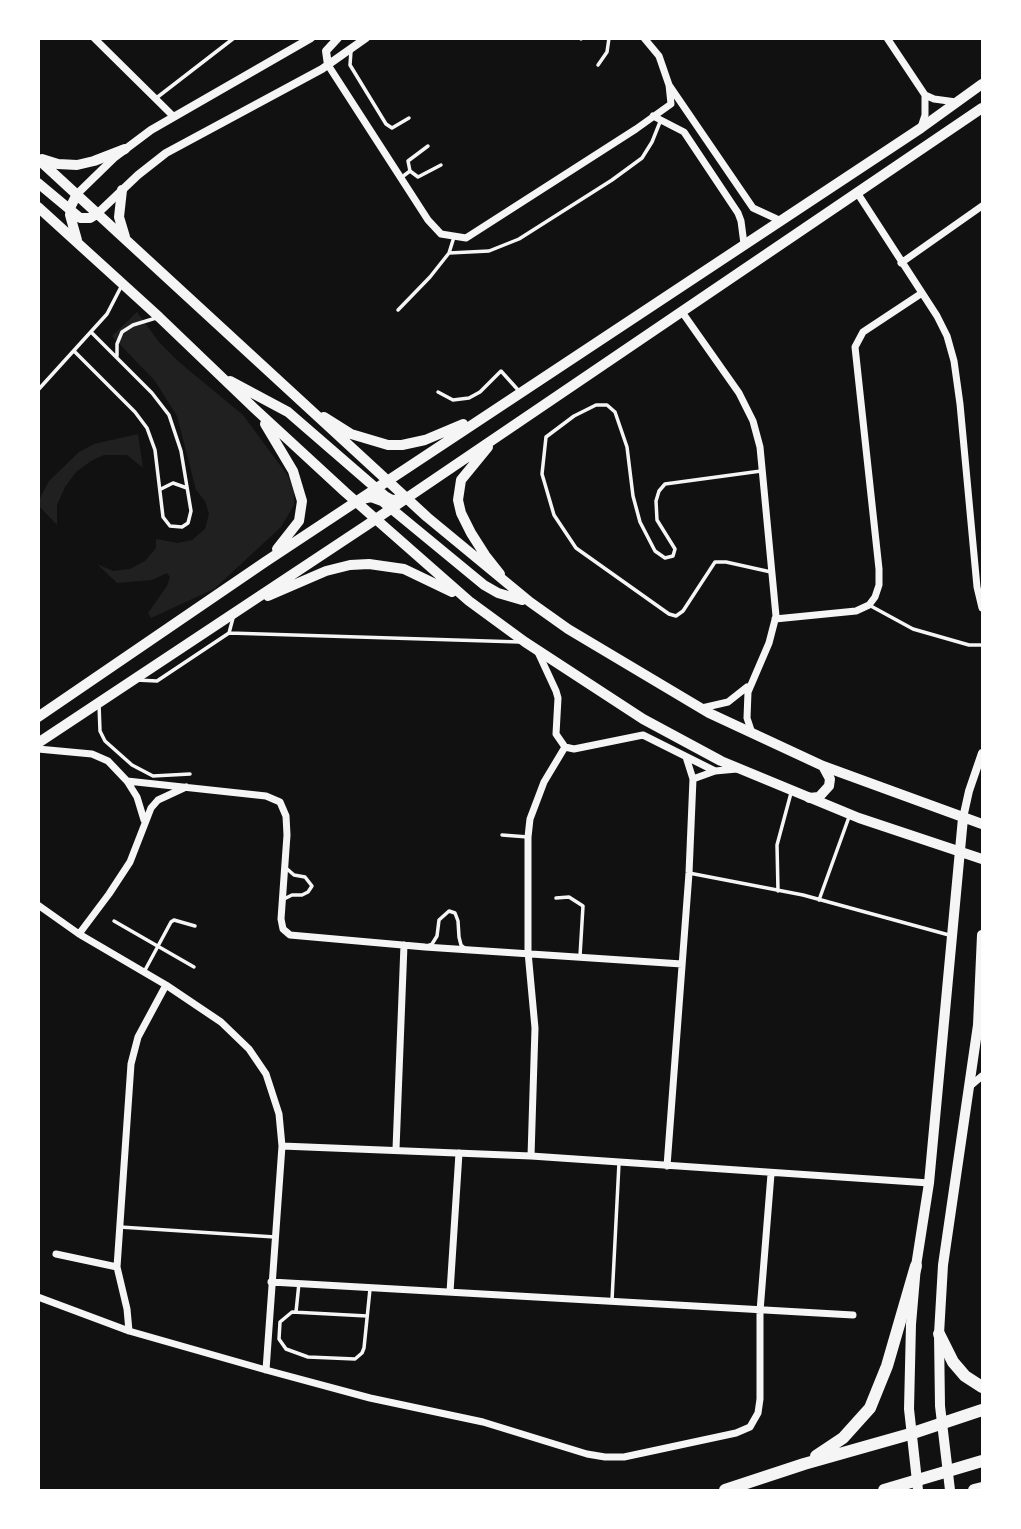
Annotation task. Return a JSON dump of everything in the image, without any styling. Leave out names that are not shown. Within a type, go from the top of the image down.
[{"type":"highway","points":[[804,1464],[843,1438],[870,1408],[887,1366],[916,1266]]},
{"type":"highway","points":[[939,1334],[953,1362],[965,1376],[982,1387]]},
{"type":"highway","points":[[725,1490],[982,1410]]},
{"type":"highway","points":[[884,1490],[982,1461]]},
{"type":"highway","points":[[974,1490],[982,1488]]},
{"type":"main road","points":[[38,717],[265,562],[920,128],[982,84]]},
{"type":"main road","points":[[38,743],[375,519],[982,108]]},
{"type":"main road","points":[[38,158],[58,164],[77,165],[125,149]]},
{"type":"main road","points":[[38,158],[466,552],[568,629],[701,708],[752,734],[823,766],[982,824]]},
{"type":"main road","points":[[38,183],[70,212],[84,219],[98,214]]},
{"type":"main road","points":[[122,190],[120,222],[129,243]]},
{"type":"main road","points":[[77,194],[70,212],[71,224],[79,244]]},
{"type":"main road","points":[[38,207],[375,519],[469,601],[525,642],[649,723],[737,769],[850,815],[982,859]]},
{"type":"main road","points":[[221,377],[288,412],[390,499],[406,498]]},
{"type":"main road","points":[[294,396],[351,434],[381,444],[395,445],[432,438],[501,406]]},
{"type":"main road","points":[[255,409],[293,471],[302,501],[301,516],[296,526],[265,562]]},
{"type":"main road","points":[[506,430],[466,472],[459,486],[458,500],[465,523],[478,544],[517,592]]},
{"type":"main road","points":[[356,501],[374,498],[391,508],[484,585],[530,602]]},
{"type":"main road","points":[[236,612],[312,576],[361,564],[404,569],[469,601]]},
{"type":"main road","points":[[805,797],[819,797],[825,793],[830,779],[823,766]]},
{"type":"main road","points":[[918,1490],[909,1409],[911,1325],[916,1266],[929,1183],[963,818]]},
{"type":"main road","points":[[950,1490],[942,1423],[939,1334],[943,1265],[978,1026],[982,935]]},
{"type":"street","points":[[94,38],[173,116]]},
{"type":"street","points":[[77,194],[125,149],[173,116],[311,38]]},
{"type":"street","points":[[338,38],[326,51],[328,65],[428,220],[441,234],[466,239],[657,118],[671,104],[669,85],[659,57],[644,38]]},
{"type":"street","points":[[98,214],[166,153],[328,65],[366,38]]},
{"type":"street","points":[[887,38],[925,94],[934,99],[956,102]]},
{"type":"street","points":[[669,85],[753,208],[779,220]]},
{"type":"street","points":[[920,128],[925,115],[925,94]]},
{"type":"street","points":[[657,118],[684,132],[741,221],[744,244]]},
{"type":"street","points":[[858,194],[947,336],[960,404],[977,587],[982,608]]},
{"type":"street","points":[[901,262],[982,206]]},
{"type":"street","points":[[775,619],[847,613],[869,605],[875,597],[879,580],[855,347],[863,331],[922,293]]},
{"type":"street","points":[[682,312],[748,410],[760,447],[764,471],[775,619],[769,643],[750,684],[746,709],[752,734]]},
{"type":"street","points":[[537,650],[556,691],[556,734],[565,747],[575,749],[643,735],[715,771]]},
{"type":"street","points":[[701,708],[729,702],[750,684]]},
{"type":"street","points":[[531,1156],[535,1028],[528,952],[528,837],[530,819],[540,792],[565,747]]},
{"type":"street","points":[[38,749],[75,751],[99,756],[108,761],[127,781],[137,797],[144,821]]},
{"type":"street","points":[[963,818],[982,753]]},
{"type":"street","points":[[667,1166],[689,873],[693,779],[686,757]]},
{"type":"street","points":[[693,779],[715,771],[737,769]]},
{"type":"street","points":[[127,781],[267,796],[277,800],[286,820],[281,922],[283,929],[290,934],[425,947],[682,964]]},
{"type":"street","points":[[79,934],[130,862],[144,821],[158,800],[187,786]]},
{"type":"street","points":[[38,905],[79,934],[144,971],[221,1022],[237,1035],[258,1061],[276,1098],[282,1146],[266,1370]]},
{"type":"street","points":[[396,1149],[404,945]]},
{"type":"street","points":[[129,1331],[117,1267],[131,1064],[143,1026],[166,985]]},
{"type":"street","points":[[978,1026],[982,1036]]},
{"type":"street","points":[[970,1087],[982,1076]]},
{"type":"street","points":[[282,1146],[531,1156],[929,1183]]},
{"type":"street","points":[[450,1292],[459,1153]]},
{"type":"street","points":[[38,1297],[129,1331],[266,1370],[370,1398],[483,1422],[587,1454],[624,1457],[736,1433],[750,1426],[758,1413],[760,1311],[771,1174]]},
{"type":"street","points":[[56,1254],[117,1267]]},
{"type":"street","points":[[271,1282],[853,1315]]},
{"type":"lane","points":[[155,99],[234,38]]},
{"type":"lane","points":[[598,65],[607,51],[609,38]]},
{"type":"lane","points":[[351,50],[350,65],[386,124],[392,128],[409,118]]},
{"type":"lane","points":[[449,253],[489,251],[519,239],[612,180],[642,158],[652,142],[657,118]]},
{"type":"lane","points":[[428,146],[408,161],[410,171],[418,177],[441,165]]},
{"type":"lane","points":[[400,178],[410,171]]},
{"type":"lane","points":[[398,310],[449,253],[454,237]]},
{"type":"lane","points":[[38,390],[92,333],[113,306],[122,283]]},
{"type":"lane","points":[[117,358],[117,344],[122,332],[133,325],[159,317]]},
{"type":"lane","points":[[75,351],[135,412],[147,428],[155,450],[165,522],[176,528],[188,523],[191,517],[181,451],[169,415],[152,393],[92,333]]},
{"type":"lane","points":[[438,392],[453,400],[469,398],[480,392],[501,371],[521,392]]},
{"type":"lane","points":[[764,471],[665,484],[656,501],[657,520],[675,549],[673,556],[665,558],[655,551],[640,522],[633,496],[627,447],[615,412],[607,405],[596,405],[574,416],[546,437],[542,474],[554,515],[576,548],[669,614],[676,616],[683,611],[715,562],[772,573]]},
{"type":"lane","points":[[160,490],[173,483],[187,488]]},
{"type":"lane","points":[[869,605],[913,629],[969,645],[982,645]]},
{"type":"lane","points":[[229,633],[236,612]]},
{"type":"lane","points":[[132,680],[157,681],[229,633],[525,642]]},
{"type":"lane","points":[[99,702],[100,730],[105,741],[139,770],[153,776],[190,774]]},
{"type":"lane","points":[[778,891],[777,845],[791,792]]},
{"type":"lane","points":[[819,900],[850,815]]},
{"type":"lane","points":[[502,835],[528,837]]},
{"type":"lane","points":[[282,900],[292,895],[302,895],[312,886],[305,877],[294,875],[284,867]]},
{"type":"lane","points":[[689,873],[819,900],[953,936]]},
{"type":"lane","points":[[556,898],[569,897],[583,905],[580,956]]},
{"type":"lane","points":[[425,947],[432,944],[437,936],[439,920],[449,911],[455,913],[461,944],[467,950]]},
{"type":"lane","points":[[144,971],[174,920],[195,926]]},
{"type":"lane","points":[[114,921],[194,967]]},
{"type":"lane","points":[[612,1302],[619,1163]]},
{"type":"lane","points":[[120,1227],[275,1237]]},
{"type":"lane","points":[[296,1312],[299,1283]]},
{"type":"lane","points":[[367,1316],[292,1312],[283,1318],[278,1328],[279,1339],[286,1349],[308,1357],[351,1360],[362,1353],[367,1316],[370,1287]]},
{"type":"shaded area","points":[[137,312],[159,342],[179,362],[243,415],[288,476],[294,492],[294,505],[281,527],[214,589],[151,618],[148,613],[167,586],[170,577],[167,573],[152,580],[117,583],[97,564],[113,571],[130,569],[145,561],[156,548],[156,539],[178,543],[192,540],[205,529],[209,514],[205,501],[196,490],[177,416],[155,381],[112,336]]},
{"type":"shaded area","points":[[138,434],[143,468],[127,455],[104,455],[76,472],[65,487],[57,505],[57,525],[39,506],[39,500],[49,481],[79,452],[94,444]]}]
